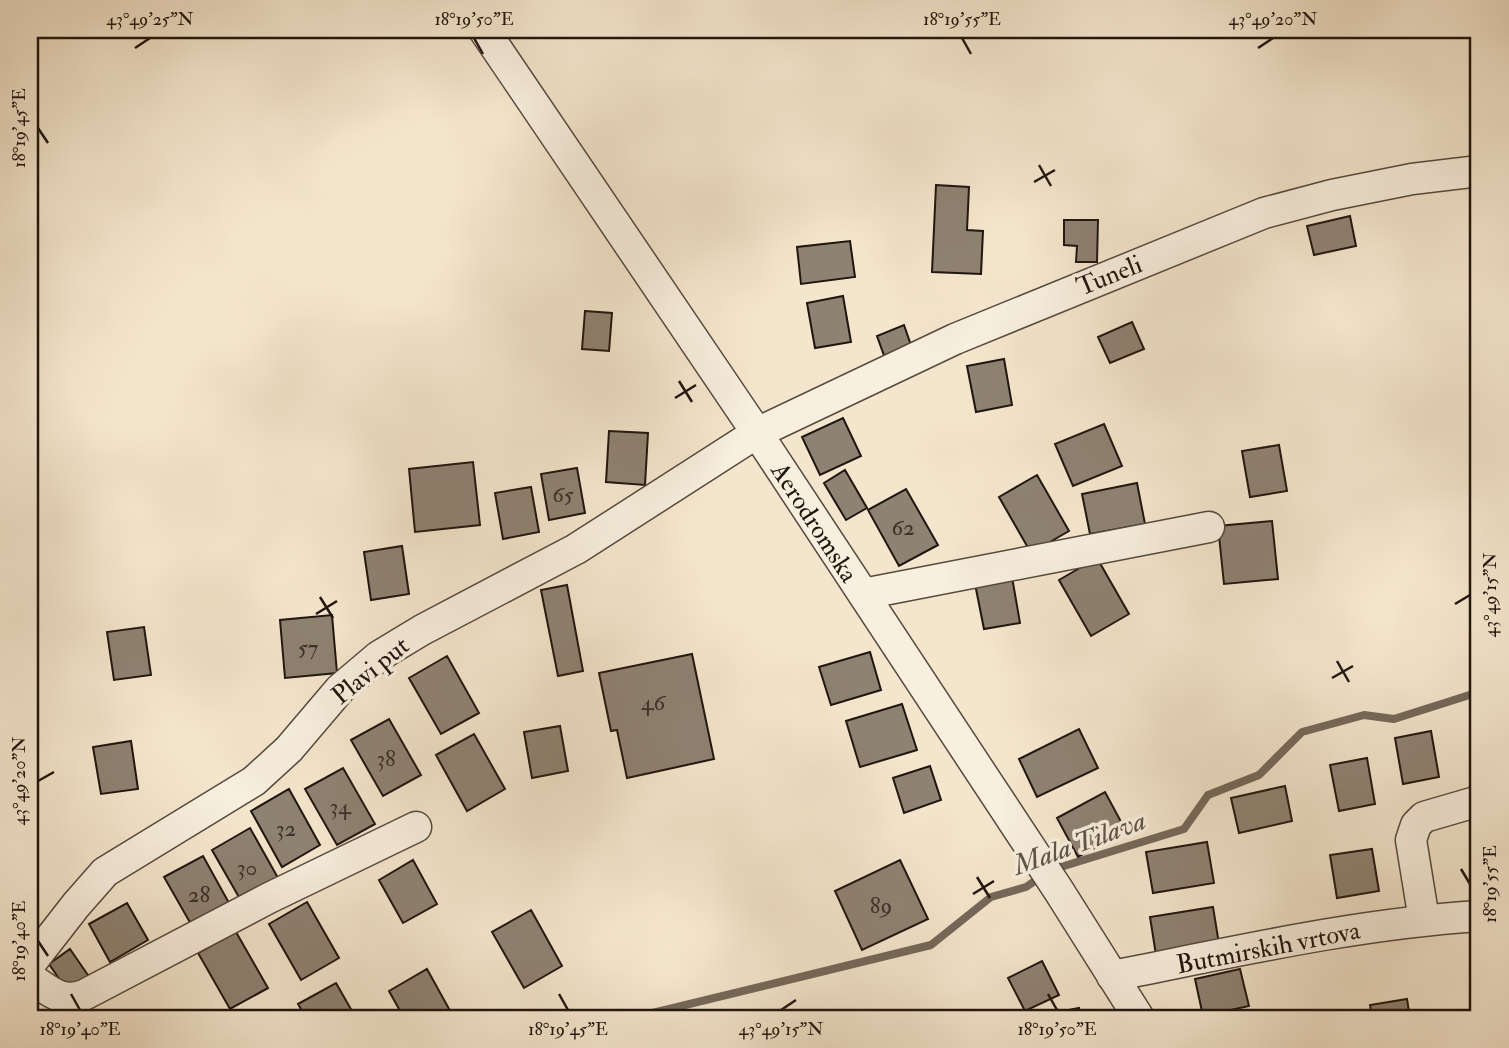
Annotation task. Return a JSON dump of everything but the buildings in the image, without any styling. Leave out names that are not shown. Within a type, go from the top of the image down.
[{"type":"street","name":"Aerodromska","points":[[484,30],[757,433],[1059,891],[1139,1018]]},
{"type":"street","name":"Tuneli","points":[[757,433],[954,339],[1264,213],[1332,195],[1412,179],[1479,171]]},
{"type":"street","name":"Plavi put","points":[[30,964],[105,872],[254,780],[289,750],[340,689],[379,656],[422,630],[576,549],[757,433]]},
{"type":"street","points":[[863,594],[1209,527]]},
{"type":"street","points":[[1424,919],[1411,840],[1416,825],[1424,817],[1479,801]]},
{"type":"street","points":[[30,978],[60,998],[75,999],[268,898],[416,827]]},
{"type":"street","name":"Butmirskih vrtova","points":[[1112,976],[1334,932],[1424,919],[1479,916]]},
{"type":"waterway","name":"Mala Tilava","points":[[632,1018],[931,945],[991,897],[1026,887],[1051,870],[1184,829],[1208,795],[1259,775],[1302,732],[1364,715],[1394,719],[1479,692]]}]
